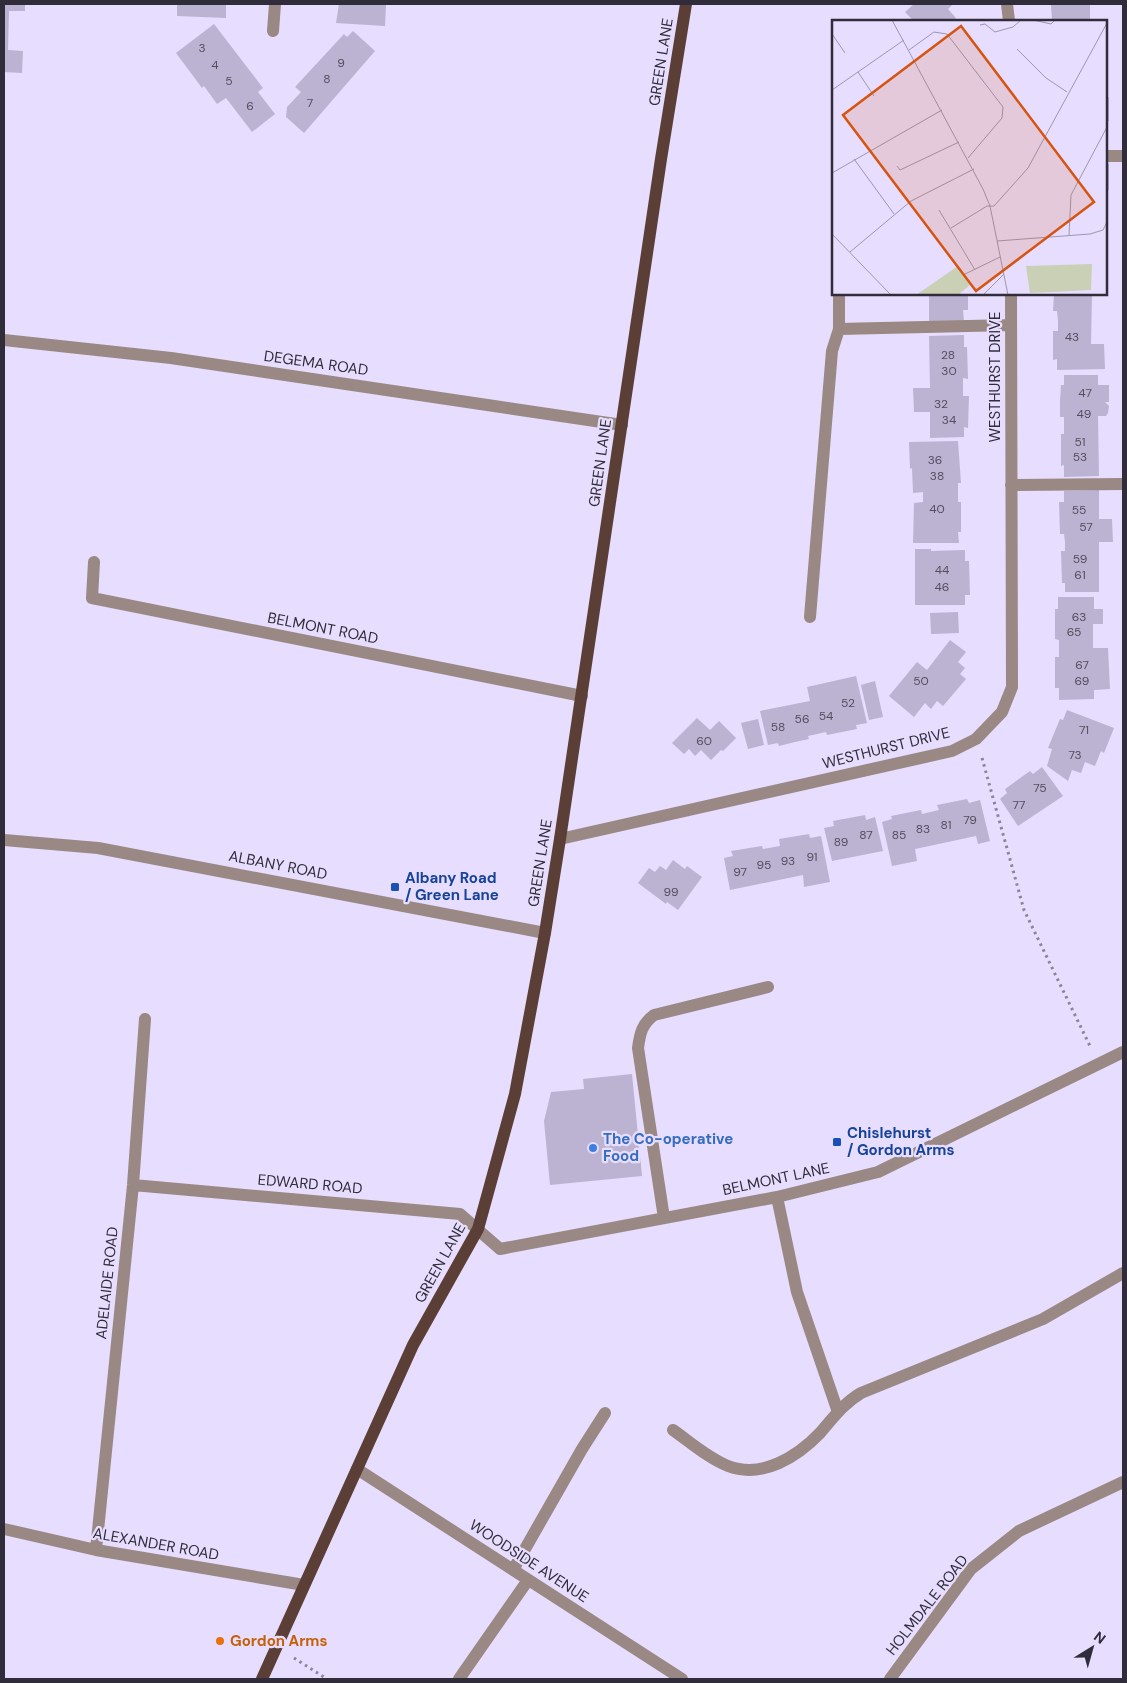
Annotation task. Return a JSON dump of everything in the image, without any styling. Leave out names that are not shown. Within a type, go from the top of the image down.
[{"type":"main road","name":"GREEN LANE","points":[[262,1679],[413,1345],[478,1229],[515,1094],[545,933],[560,838],[661,159],[686,4]]},
{"type":"street","points":[[273,31],[275,4]]},
{"type":"street","points":[[1007,4],[1009,20]]},
{"type":"street","points":[[1107,156],[1123,156]]},
{"type":"street","points":[[810,617],[832,352],[839,328],[839,295]]},
{"type":"street","name":"WESTHURST DRIVE","points":[[560,838],[952,751],[976,739],[1002,712],[1012,687],[1011,295]]},
{"type":"street","points":[[839,328],[1011,325]]},
{"type":"street","name":"DEGEMA ROAD","points":[[4,340],[171,358],[622,425]]},
{"type":"street","points":[[1011,485],[1123,484]]},
{"type":"street","name":"BELMONT ROAD","points":[[94,562],[92,598],[582,696]]},
{"type":"street","name":"ALBANY ROAD","points":[[4,840],[98,848],[545,933]]},
{"type":"street","points":[[664,1218],[638,1048],[640,1032],[647,1020],[654,1015],[768,987]]},
{"type":"street","name":"ADELAIDE ROAD","points":[[96,1550],[133,1185],[145,1019]]},
{"type":"street","name":"BELMONT LANE","points":[[478,1229],[500,1249],[778,1197],[878,1172],[1123,1052]]},
{"type":"street","name":"EDWARD ROAD","points":[[133,1185],[460,1214],[478,1229]]},
{"type":"street","points":[[778,1197],[797,1292],[838,1412]]},
{"type":"street","points":[[673,1430],[705,1453],[728,1466],[749,1470],[767,1468],[786,1460],[806,1445],[819,1434],[851,1399],[870,1388],[1043,1319],[1123,1273]]},
{"type":"street","points":[[513,1570],[577,1457],[605,1413]]},
{"type":"street","name":"WOODSIDE AVENUE","points":[[357,1469],[682,1679]]},
{"type":"street","name":"HOLMDALE ROAD","points":[[890,1679],[971,1569],[1019,1531],[1123,1482]]},
{"type":"street","name":"ALEXANDER ROAD","points":[[4,1529],[96,1550],[304,1585]]},
{"type":"street","points":[[459,1679],[528,1580]]},
{"type":"path","points":[[976,739],[1024,910],[1098,1064]]},
{"type":"path","points":[[277,1647],[327,1679]]},
{"type":"building","points":[[4,4],[25,4],[25,11],[9,11],[8,50],[23,51],[22,73],[4,72]]},
{"type":"building","points":[[177,4],[226,4],[226,18],[177,16]]},
{"type":"building","points":[[339,4],[386,4],[385,26],[336,23]]},
{"type":"building","points":[[914,4],[953,4],[948,9],[956,18],[953,20],[913,20],[905,12]]},
{"type":"building","points":[[1051,4],[1090,4],[1090,20],[1052,20]]},
{"type":"building","points":[[214,24],[263,88],[258,92],[275,114],[252,132],[226,98],[217,104],[204,86],[202,88],[176,53]]},
{"type":"building","points":[[353,31],[375,51],[304,133],[286,117],[287,107],[301,92],[295,87],[344,34],[347,37]]},
{"type":"building","points":[[1107,97],[1109,97],[1109,121],[1107,121]]},
{"type":"building","points":[[1107,164],[1109,164],[1109,190],[1107,190]]},
{"type":"building","points":[[929,295],[968,295],[968,310],[963,310],[964,321],[929,321]]},
{"type":"building","points":[[1054,295],[1092,295],[1091,344],[1104,344],[1105,369],[1057,370],[1057,359],[1053,360],[1053,331],[1058,331],[1058,321],[1057,311],[1053,311]]},
{"type":"building","points":[[964,335],[964,347],[967,347],[968,379],[963,378],[963,396],[969,396],[968,428],[964,427],[964,437],[930,438],[930,412],[914,412],[913,388],[930,388],[929,336]]},
{"type":"building","points":[[1064,375],[1098,375],[1098,385],[1109,385],[1109,402],[1105,402],[1109,406],[1108,413],[1106,416],[1098,416],[1099,476],[1064,477],[1064,465],[1061,466],[1061,434],[1064,434],[1064,417],[1060,417],[1060,401],[1061,385],[1064,385]]},
{"type":"building","points":[[958,441],[961,483],[958,483],[958,502],[961,502],[961,532],[958,532],[959,543],[913,543],[914,503],[923,502],[923,492],[913,493],[909,442]]},
{"type":"building","points":[[1099,490],[1099,519],[1112,519],[1113,542],[1099,542],[1099,592],[1065,592],[1065,583],[1062,583],[1061,551],[1065,551],[1065,542],[1064,534],[1060,534],[1059,502],[1064,502],[1064,491]]},
{"type":"building","points":[[915,549],[931,549],[931,551],[965,550],[965,561],[969,561],[970,595],[965,595],[965,605],[915,605]]},
{"type":"building","points":[[1058,597],[1094,597],[1094,609],[1103,609],[1103,624],[1093,624],[1093,648],[1108,648],[1110,689],[1094,690],[1094,699],[1059,700],[1059,688],[1055,688],[1055,657],[1059,657],[1059,640],[1055,639],[1055,609],[1058,609]]},
{"type":"building","points":[[958,612],[959,633],[931,634],[930,613]]},
{"type":"building","points":[[950,640],[966,652],[958,662],[965,668],[960,674],[966,679],[943,706],[937,701],[931,709],[925,703],[914,717],[889,696],[917,662],[927,670]]},
{"type":"building","points":[[856,676],[867,723],[856,725],[857,729],[827,735],[826,732],[808,736],[809,739],[779,746],[778,743],[768,745],[760,711],[810,701],[807,687]]},
{"type":"building","points":[[875,681],[883,717],[869,720],[861,685]]},
{"type":"building","points":[[1067,710],[1114,728],[1104,753],[1101,751],[1095,766],[1085,762],[1081,773],[1072,770],[1068,781],[1047,766],[1052,749],[1048,748],[1060,719],[1063,720]]},
{"type":"building","points":[[697,718],[710,730],[719,721],[736,738],[711,760],[701,750],[695,756],[689,749],[684,754],[672,743]]},
{"type":"building","points":[[758,719],[764,745],[748,749],[741,723]]},
{"type":"building","points":[[1042,767],[1063,796],[1018,826],[1000,799],[1007,793],[1005,789],[1030,771],[1033,774]]},
{"type":"building","points":[[967,799],[969,803],[980,800],[990,841],[978,844],[976,836],[915,849],[917,861],[892,866],[882,822],[892,819],[891,816],[921,810],[922,814],[939,810],[937,805]]},
{"type":"building","points":[[865,815],[866,820],[875,817],[883,851],[832,861],[824,828],[834,826],[833,821]]},
{"type":"building","points":[[809,834],[810,838],[821,836],[830,882],[804,887],[803,875],[730,890],[724,858],[733,856],[731,851],[762,846],[763,849],[780,846],[779,839]]},
{"type":"building","points":[[673,860],[685,869],[687,866],[702,877],[678,910],[667,902],[666,904],[638,883],[649,868],[655,872],[660,866],[666,870]]},
{"type":"building","name":"The Co-operative Food","points":[[632,1074],[642,1176],[550,1185],[544,1121],[551,1092],[584,1089],[583,1079]]},
{"type":"place","name":"Albany Road / Green Lane","points":[[395,887]]},
{"type":"place","name":"Chislehurst / Gordon Arms","points":[[837,1142]]},
{"type":"place","name":"The Co-operative Food","points":[[593,1148]]},
{"type":"place","name":"Gordon Arms","points":[[220,1641]]}]
